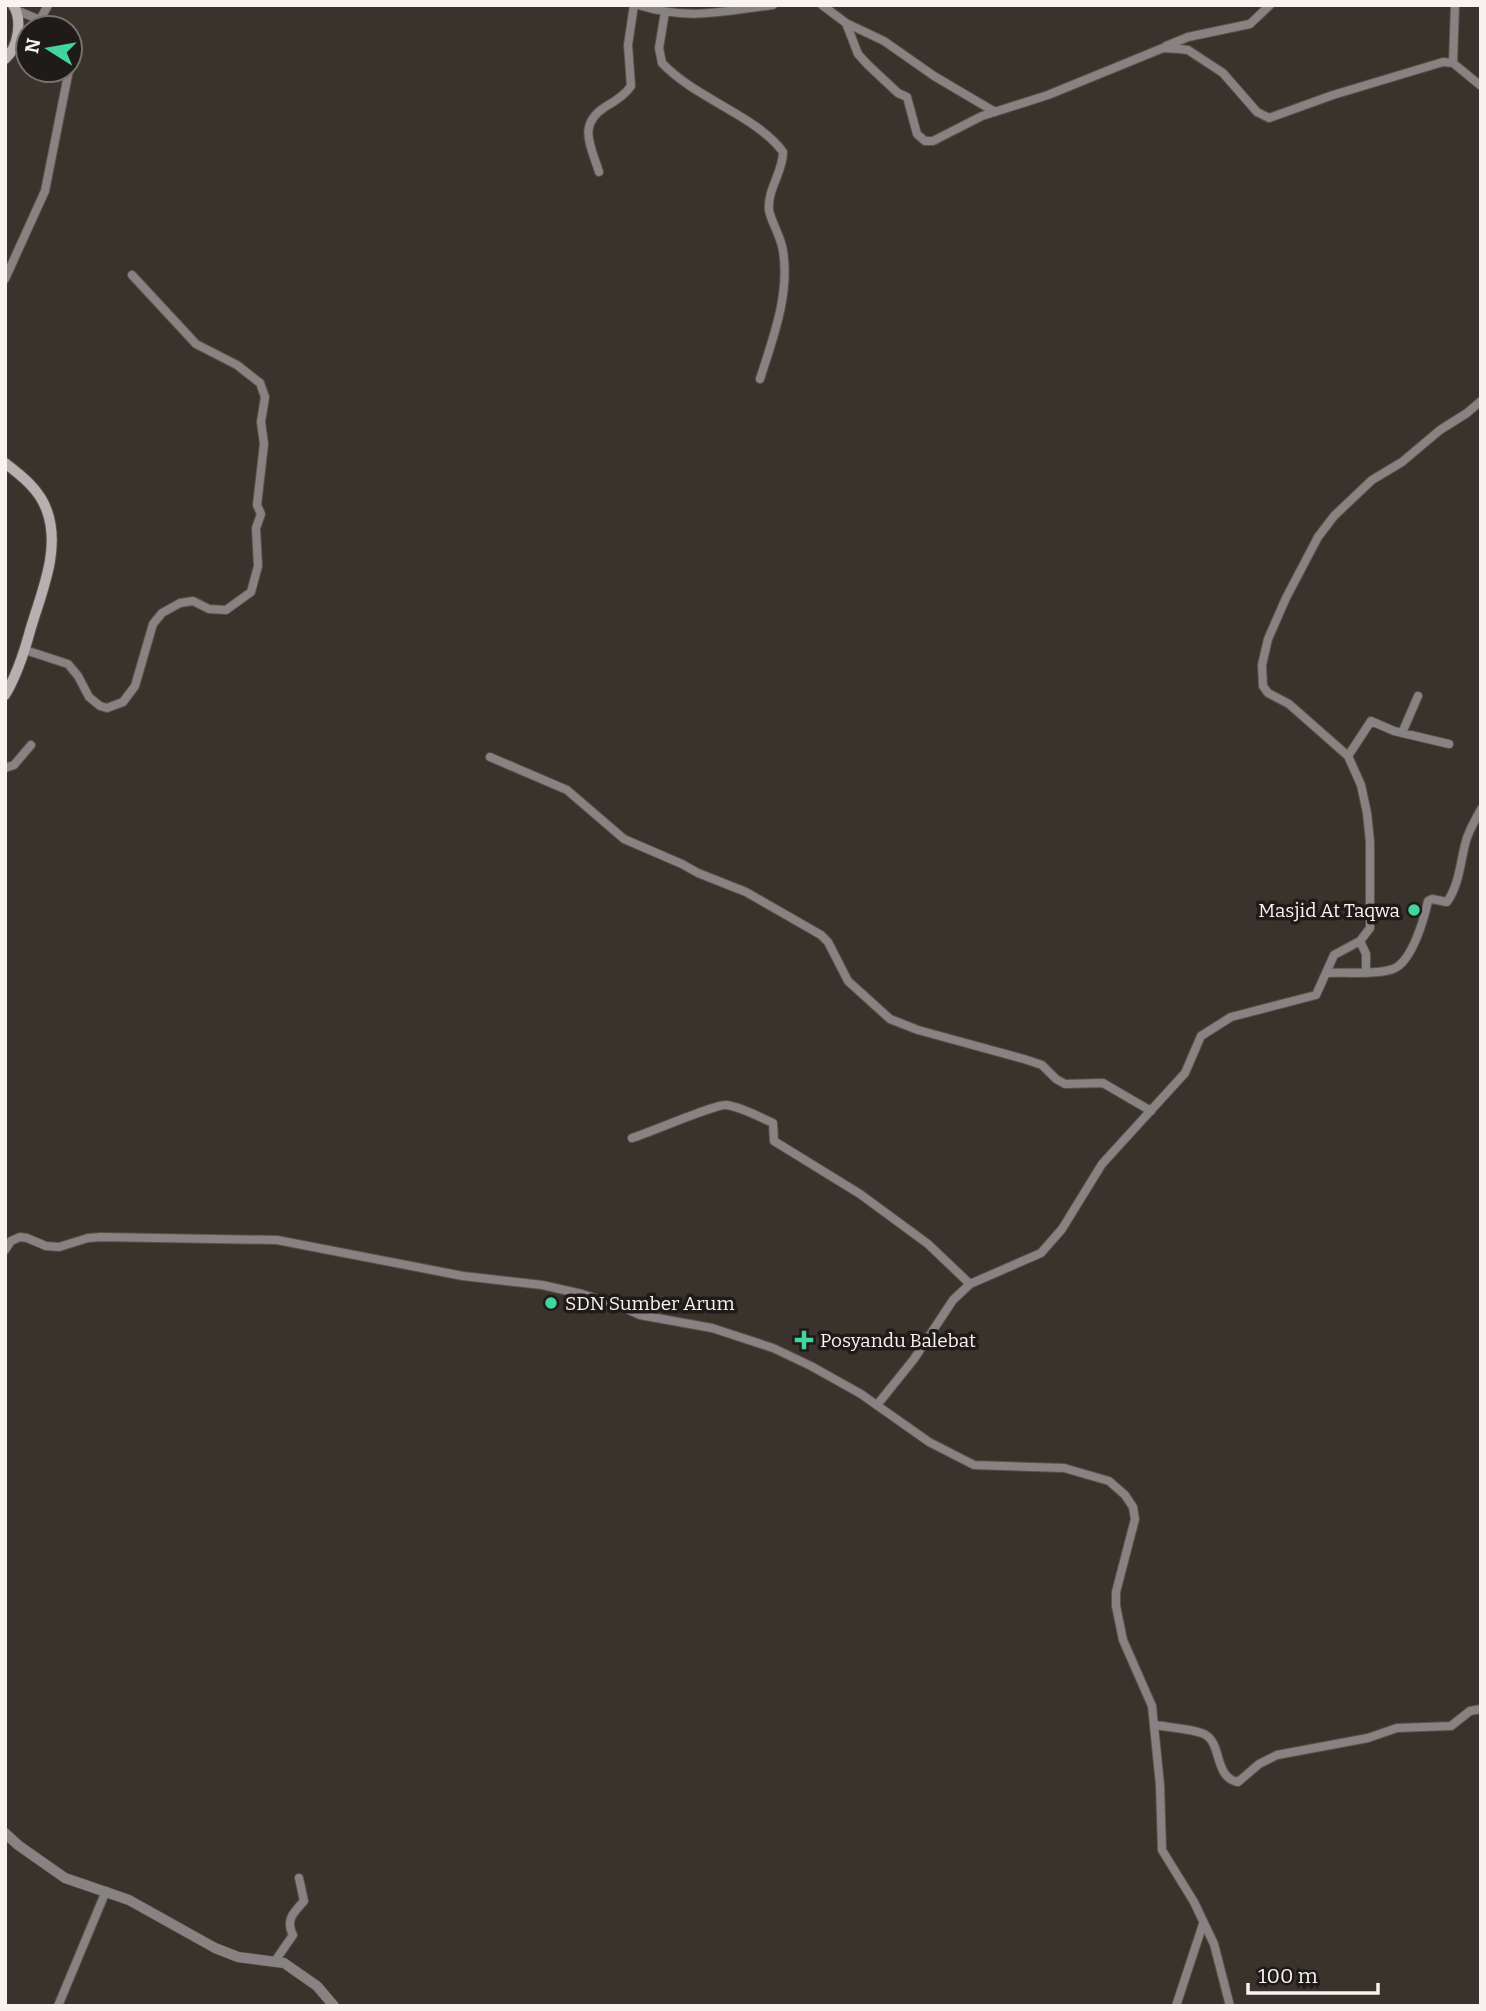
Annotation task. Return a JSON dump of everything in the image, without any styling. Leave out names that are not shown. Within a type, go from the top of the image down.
[{"type":"main road","points":[[5,60],[15,48],[17,40],[15,7]]},
{"type":"main road","points":[[5,463],[30,484],[41,498],[50,521],[50,560],[25,650],[5,695]]},
{"type":"street","points":[[599,172],[588,125],[593,116],[623,95],[631,86],[628,45],[636,5],[665,12],[708,15],[774,5]]},
{"type":"street","points":[[822,5],[846,23],[884,41],[934,76],[995,112]]},
{"type":"street","points":[[846,23],[858,54],[898,93],[907,97],[914,128],[920,139],[933,141],[967,122],[1048,95],[1188,37],[1250,24],[1270,5]]},
{"type":"street","points":[[1453,63],[1455,5]]},
{"type":"street","points":[[665,12],[659,48],[664,66],[692,89],[760,130],[783,152],[769,207],[784,253],[783,290],[774,335],[760,379]]},
{"type":"street","points":[[1163,48],[1188,50],[1207,62],[1228,78],[1257,113],[1269,118],[1437,63],[1453,63],[1481,86]]},
{"type":"street","points":[[5,279],[45,191],[66,84]]},
{"type":"street","points":[[25,650],[68,664],[93,703],[107,708],[115,706],[123,702],[135,686],[153,624],[162,613],[180,603],[193,601],[209,609],[226,610],[251,592],[258,566],[256,528],[261,514],[257,505],[264,444],[261,422],[265,397],[263,389],[246,370],[196,344],[132,275]]},
{"type":"street","points":[[877,1405],[914,1359],[941,1315],[970,1284],[1041,1253],[1062,1229],[1102,1164],[1185,1073],[1201,1036],[1231,1017],[1314,997],[1323,985],[1334,955],[1360,941],[1370,928],[1370,842],[1361,785],[1348,756],[1289,704],[1268,693],[1263,686],[1262,665],[1268,639],[1318,537],[1335,516],[1372,480],[1402,462],[1440,430],[1481,401]]},
{"type":"street","points":[[1402,733],[1418,696]]},
{"type":"street","points":[[1348,756],[1371,722],[1402,733],[1449,744]]},
{"type":"street","points":[[5,768],[14,765],[31,745]]},
{"type":"street","points":[[490,757],[567,789],[624,839],[746,892],[821,935],[828,942],[848,981],[890,1019],[918,1030],[1042,1065],[1065,1084],[1103,1083],[1151,1111]]},
{"type":"street","points":[[1326,972],[1392,970],[1399,965],[1418,934],[1428,901],[1449,900],[1461,869],[1467,837],[1481,809]]},
{"type":"street","points":[[1360,941],[1366,954],[1366,971]]},
{"type":"street","points":[[632,1138],[722,1105],[738,1108],[764,1119],[773,1123],[774,1140],[860,1194],[905,1227],[942,1256],[970,1284]]},
{"type":"street","points":[[5,1250],[11,1241],[20,1237],[46,1247],[59,1247],[101,1237],[277,1240],[438,1272],[541,1285],[582,1294],[640,1315],[712,1328],[763,1345],[811,1366],[877,1405],[929,1442],[974,1465],[1064,1468],[1098,1477],[1118,1488],[1133,1507],[1135,1519],[1116,1592],[1116,1606],[1123,1640],[1152,1706],[1162,1850],[1194,1902],[1214,1944],[1230,2006]]},
{"type":"street","points":[[1154,1725],[1204,1734],[1211,1741],[1227,1777],[1238,1782],[1259,1764],[1277,1755],[1368,1738],[1397,1728],[1451,1726],[1470,1711],[1481,1709]]},
{"type":"street","points":[[5,1833],[65,1878],[129,1900],[237,1957],[275,1961],[293,1969],[317,1986],[328,2003]]},
{"type":"street","points":[[275,1961],[293,1935],[290,1918],[304,1901],[299,1878]]},
{"type":"street","points":[[58,2006],[106,1891]]},
{"type":"street","points":[[1176,2006],[1203,1924]]},
{"type":"place","name":"Masjid At Taqwa","points":[[1414,910]]},
{"type":"place","name":"SDN Sumber Arum","points":[[551,1303]]},
{"type":"place","name":"Posyandu Balebat","points":[[804,1340]]}]
